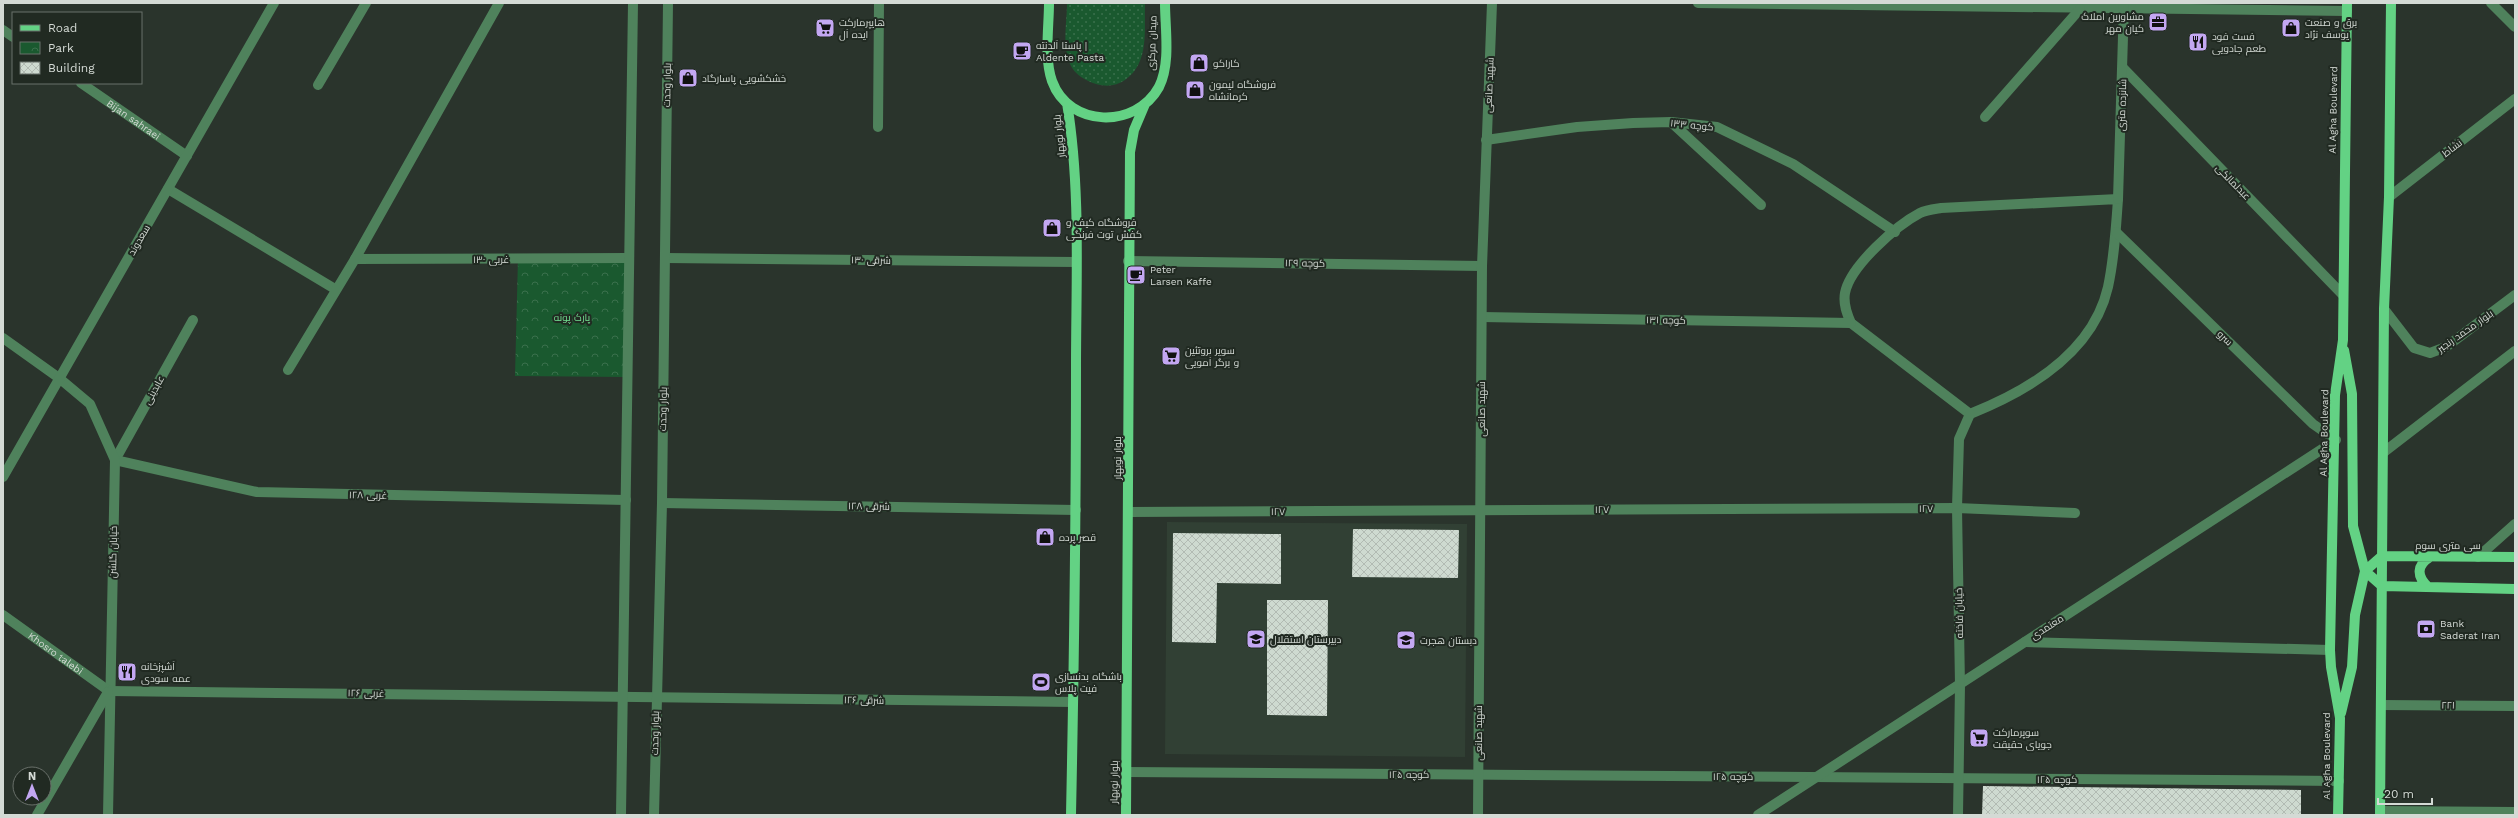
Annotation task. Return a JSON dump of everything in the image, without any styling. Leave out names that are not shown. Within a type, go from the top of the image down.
[{"type":"main road","name":"میدان مرکزی","points":[[1049,3],[1049,71],[1059,94],[1067,103],[1077,110],[1100,118],[1124,116],[1145,104],[1153,96],[1163,77],[1165,3]]},
{"type":"main road","points":[[2380,813],[2384,309],[2389,197],[2391,3]]},
{"type":"main road","name":"Al Agha Boulevard","points":[[2338,815],[2340,718],[2331,667],[2330,650],[2336,395],[2343,340],[2347,7]]},
{"type":"main road","name":"بلوار نوبهار","points":[[1067,103],[1073,151],[1076,262],[1076,510],[1071,815]]},
{"type":"main road","name":"بلوار نوبهار","points":[[1126,815],[1129,512],[1128,260],[1130,152],[1134,130],[1145,104]]},
{"type":"main road","points":[[2340,718],[2352,667],[2355,615],[2365,571],[2353,526],[2352,394],[2343,340]]},
{"type":"main road","points":[[2365,571],[2382,556]]},
{"type":"main road","name":"سی متری سوم","points":[[2382,556],[2515,557]]},
{"type":"main road","points":[[2428,587],[2421,580],[2419,571],[2422,563],[2430,557]]},
{"type":"main road","points":[[2365,571],[2382,586],[2515,589]]},
{"type":"street","name":"سعدوند","points":[[3,477],[274,3]]},
{"type":"street","points":[[318,85],[366,3]]},
{"type":"street","points":[[288,370],[354,259],[498,3]]},
{"type":"street","points":[[621,815],[632,3]]},
{"type":"street","name":"بلوار وحدت","points":[[654,815],[662,503],[668,3]]},
{"type":"street","points":[[878,127],[879,3]]},
{"type":"street","name":"شهید صانعی","points":[[1478,815],[1482,266],[1492,3]]},
{"type":"street","points":[[1698,3],[2080,9],[2124,6],[2347,7]]},
{"type":"street","points":[[2491,3],[2515,27]]},
{"type":"street","name":"شانزده متری","points":[[1970,414],[2000,402],[2031,384],[2074,352],[2095,321],[2108,288],[2116,232],[2118,200],[2124,68],[2124,6]]},
{"type":"street","points":[[1985,116],[2080,9]]},
{"type":"street","points":[[3,30],[12,36]]},
{"type":"street","name":"عبدلمالکی","points":[[2124,68],[2343,295]]},
{"type":"street","name":"Bijan sahraei","points":[[82,84],[187,156]]},
{"type":"street","name":"نشاط","points":[[2389,197],[2515,99]]},
{"type":"street","points":[[1671,122],[1761,205]]},
{"type":"street","name":"کوچه ۱۳۳","points":[[1486,140],[1577,127],[1671,122],[1718,127],[1746,139],[1793,164],[1895,232]]},
{"type":"street","points":[[168,189],[335,289]]},
{"type":"street","points":[[1970,414],[1851,323],[1845,309],[1845,294],[1850,279],[1869,255],[1895,232],[1921,213],[1941,208],[2118,200]]},
{"type":"street","name":"سرو","points":[[2116,232],[2313,424],[2336,440]]},
{"type":"street","name":"۱۳۰ غربی","points":[[354,259],[628,258]]},
{"type":"street","name":"۱۳۰ شرقی","points":[[665,258],[1076,262]]},
{"type":"street","name":"کوچه ۱۲۹","points":[[1128,260],[1482,266]]},
{"type":"street","name":"بلوار محمد رنجبر","points":[[2384,309],[2414,348],[2430,353],[2446,346],[2515,295]]},
{"type":"street","name":"کوچه ۱۳۱","points":[[1482,317],[1851,323]]},
{"type":"street","name":"عابدینی","points":[[115,460],[193,320]]},
{"type":"street","name":"خیابان گلشن","points":[[3,338],[59,378],[90,404],[115,460],[109,690],[108,815]]},
{"type":"street","points":[[2384,452],[2515,351]]},
{"type":"street","name":"خیابان فاخته","points":[[1958,815],[1960,685],[1957,508],[1959,438],[1970,414]]},
{"type":"street","name":"معتمدی","points":[[1758,815],[2336,440]]},
{"type":"street","name":"۱۲۸ غربی","points":[[115,460],[257,492],[626,500]]},
{"type":"street","name":"۱۲۸ شرقی","points":[[662,503],[1076,510]]},
{"type":"street","name":"۱۲۷","points":[[1129,512],[1957,508],[2075,512]]},
{"type":"street","points":[[2478,557],[2515,524]]},
{"type":"street","name":"Khosro talebi","points":[[3,615],[109,690]]},
{"type":"street","points":[[2024,642],[2330,650]]},
{"type":"street","points":[[37,815],[109,690]]},
{"type":"street","name":"۱۲۶ غربی","points":[[109,690],[623,695],[656,697]]},
{"type":"street","name":"۱۲۶ شرقی","points":[[656,697],[1073,702]]},
{"type":"street","name":"۲۲۱","points":[[2381,705],[2515,706]]},
{"type":"street","name":"کوچه ۱۲۵","points":[[1126,772],[2339,781]]},
{"type":"street","points":[[2380,813],[2515,812]]},
{"type":"shaded area","name":"دبیرستان استقلال","points":[[1167,522],[1467,524],[1465,757],[1165,754]]},
{"type":"green space","points":[[1067,3],[1145,3],[1145,34],[1142,55],[1139,64],[1133,73],[1125,80],[1115,85],[1100,85],[1084,79],[1074,71],[1070,64],[1066,50]]},
{"type":"green space","name":"پارک پونه","points":[[518,258],[628,258],[627,377],[515,376]]},
{"type":"building","points":[[1353,529],[1459,530],[1458,578],[1352,577]]},
{"type":"building","points":[[1173,533],[1281,534],[1281,584],[1217,583],[1216,643],[1172,642]]},
{"type":"building","points":[[1267,600],[1328,600],[1327,716],[1267,715]]},
{"type":"building","points":[[1983,786],[2301,790],[2301,815],[1982,815]]},
{"type":"place","name":"مشاورین املاک کیان مهر","points":[[2158,22]]},
{"type":"place","name":"هایپرمارکت ایده آل","points":[[825,28]]},
{"type":"place","name":"برق و صنعت یوسف نژاد","points":[[2291,28]]},
{"type":"place","name":"فست فود طعم جادویی","points":[[2198,42]]},
{"type":"place","name":"پاستا آلدنته | Aldente Pasta","points":[[1022,51]]},
{"type":"place","name":"کاراکو","points":[[1199,63]]},
{"type":"place","name":"خشکشویی پاسارگاد","points":[[688,78]]},
{"type":"place","name":"فروشگاه لیمون کرمانشاه","points":[[1195,90]]},
{"type":"place","name":"فروشگاه کیف و کفش توت فرنگی","points":[[1052,228]]},
{"type":"place","name":"Peter Larsen Kaffe","points":[[1136,275]]},
{"type":"place","name":"سوپر پروتئین و برگر آمویی","points":[[1171,356]]},
{"type":"place","name":"قصر پرده","points":[[1045,537]]},
{"type":"place","name":"Bank Saderat Iran","points":[[2426,629]]},
{"type":"place","name":"دبیرستان استقلال","points":[[1256,639]]},
{"type":"place","name":"دبستان هجرت","points":[[1406,640]]},
{"type":"place","name":"آشپزخانه عمه سودی","points":[[127,672]]},
{"type":"place","name":"باشگاه بدنسازی فیت پلاس","points":[[1041,682]]},
{"type":"place","name":"سوپرمارکت جویای حقیقت","points":[[1979,738]]}]
